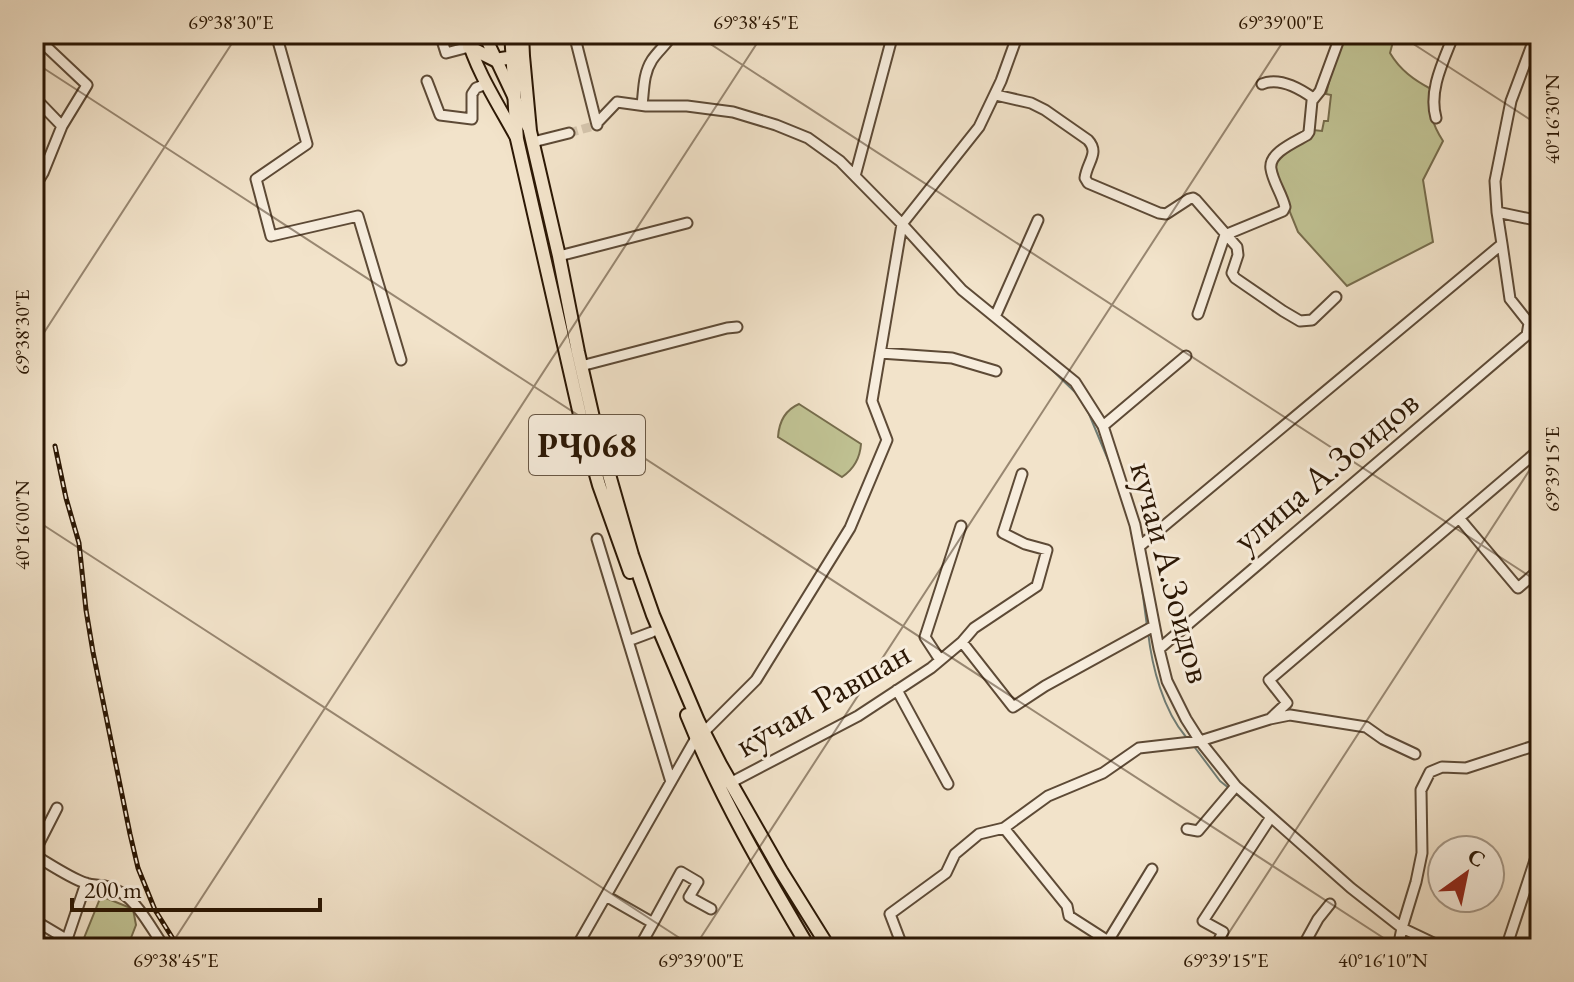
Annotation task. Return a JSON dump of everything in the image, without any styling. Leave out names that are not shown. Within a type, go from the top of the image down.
[{"type":"highway","points":[[517,139],[513,96],[515,48],[522,34]]},
{"type":"highway","points":[[468,40],[493,55],[508,53],[515,48]]},
{"type":"highway","points":[[515,48],[532,136]]},
{"type":"highway","name":"РҶ068","points":[[532,136],[594,422],[632,555],[729,809],[809,948]]},
{"type":"highway","name":"РҶ068","points":[[517,139],[577,405],[599,485],[652,632],[700,735],[829,948]]},
{"type":"main road","name":"РҶ068","points":[[484,34],[532,136]]},
{"type":"main road","name":"РҶ068","points":[[468,40],[486,84],[517,139]]},
{"type":"street","points":[[276,34],[307,144],[256,179],[271,236],[358,216],[401,360]]},
{"type":"street","points":[[440,34],[446,53],[468,40]]},
{"type":"street","name":"кучаи А.Зоидов","points":[[574,34],[597,124],[617,102],[687,106],[733,112],[808,138],[840,161],[962,290],[1075,382],[1103,426],[1140,546],[1150,628],[1167,681],[1194,742],[1269,820],[1402,931],[1444,948]]},
{"type":"street","points":[[642,105],[645,75],[653,59],[673,34]]},
{"type":"street","points":[[855,176],[893,34]]},
{"type":"street","points":[[1198,314],[1225,235],[1283,211],[1284,201],[1270,169],[1271,162],[1274,155],[1309,132],[1313,98],[1320,91],[1341,34]]},
{"type":"street","points":[[1436,118],[1434,88],[1454,34]]},
{"type":"street","points":[[1502,244],[1495,181],[1511,101],[1536,34]]},
{"type":"street","points":[[34,35],[87,85],[62,126],[34,188]]},
{"type":"street","points":[[576,948],[700,735],[756,680],[850,528],[887,440],[872,401],[902,224],[979,127],[996,95],[1016,35]]},
{"type":"street","points":[[1262,84],[1272,80],[1302,90],[1313,98]]},
{"type":"street","points":[[427,81],[440,115],[472,119],[472,94],[476,88],[486,84]]},
{"type":"street","points":[[996,95],[1031,103],[1088,140],[1094,151],[1086,171],[1088,183],[1166,214],[1193,198],[1196,200],[1237,247],[1232,273],[1235,278],[1291,316],[1300,321],[1312,320],[1336,297]]},
{"type":"street","points":[[34,97],[62,126]]},
{"type":"street","points":[[532,136],[569,133]]},
{"type":"street","points":[[1497,212],[1540,221]]},
{"type":"street","points":[[995,317],[1038,220]]},
{"type":"street","points":[[559,256],[687,223]]},
{"type":"street","name":"улица А.Зоидов","points":[[1140,546],[1502,244]]},
{"type":"street","name":"улица А.Зоидов","points":[[1159,649],[1527,335],[1529,323],[1510,299],[1502,244]]},
{"type":"street","points":[[581,366],[737,327]]},
{"type":"street","points":[[880,353],[952,358],[996,371]]},
{"type":"street","points":[[1103,426],[1186,356]]},
{"type":"street","name":"кучаи А.Зоидов","points":[[1270,719],[1287,703],[1269,680],[1540,449]]},
{"type":"street","name":"кӯчаи Равшан","points":[[730,783],[858,716],[940,660],[974,628],[1037,586],[1047,550],[1003,533],[1022,474]]},
{"type":"street","points":[[1459,518],[1518,588],[1540,569]]},
{"type":"street","name":"кӯчаи Равшан","points":[[940,660],[925,637],[961,526]]},
{"type":"street","points":[[597,539],[671,782]]},
{"type":"street","points":[[605,567],[625,560]]},
{"type":"street","name":"кӯчаи Равшан","points":[[962,642],[1013,707],[1150,628]]},
{"type":"street","points":[[628,641],[652,632]]},
{"type":"street","points":[[897,690],[948,784]]},
{"type":"street","points":[[903,948],[890,914],[946,873],[955,854],[979,834],[1004,828],[1048,796],[1103,773],[1139,748],[1194,742],[1290,715],[1366,727],[1415,754]]},
{"type":"street","points":[[1398,948],[1422,853],[1421,790],[1430,772],[1442,767],[1466,768],[1540,744]]},
{"type":"street","points":[[1187,829],[1198,831],[1236,786]]},
{"type":"street","points":[[57,808],[34,854],[86,883],[103,884],[120,892],[140,911],[165,948]]},
{"type":"street","points":[[1215,948],[1223,932],[1203,921],[1269,820]]},
{"type":"street","points":[[1004,828],[1067,906],[1069,916],[1108,941],[1152,869]]},
{"type":"street","points":[[1506,948],[1540,845]]},
{"type":"street","points":[[639,948],[681,872],[698,882],[689,897],[711,909]]},
{"type":"street","points":[[34,920],[65,943],[86,883]]},
{"type":"street","points":[[606,896],[653,923]]},
{"type":"street","points":[[1302,948],[1330,904]]},
{"type":"green space","points":[[1344,34],[1395,34],[1390,53],[1408,74],[1431,89],[1432,116],[1443,141],[1423,180],[1433,242],[1347,286],[1298,232],[1272,168],[1274,158],[1313,130],[1322,131],[1324,121],[1328,121],[1331,95],[1326,94]]},
{"type":"green space","points":[[799,404],[861,444],[856,463],[842,477],[778,437],[784,417]]},
{"type":"green space","points":[[101,896],[133,909],[136,925],[127,948],[80,948]]},
{"type":"waterway","points":[[908,237],[948,281]]},
{"type":"waterway","points":[[964,297],[1077,394],[1089,414],[1114,474]]},
{"type":"waterway","points":[[1141,581],[1147,626]]},
{"type":"waterway","points":[[1148,632],[1160,688],[1171,714],[1186,737]]},
{"type":"waterway","points":[[1193,745],[1220,781],[1230,789]]},
{"type":"waterway","points":[[1235,793],[1267,820]]},
{"type":"waterway","points":[[1272,824],[1336,880]]},
{"type":"waterway","points":[[1411,937],[1431,948]]},
{"type":"tunnel","points":[[569,133],[597,125]]},
{"type":"railway","points":[[55,446],[79,543],[93,652],[138,868],[155,910],[175,942]]}]
